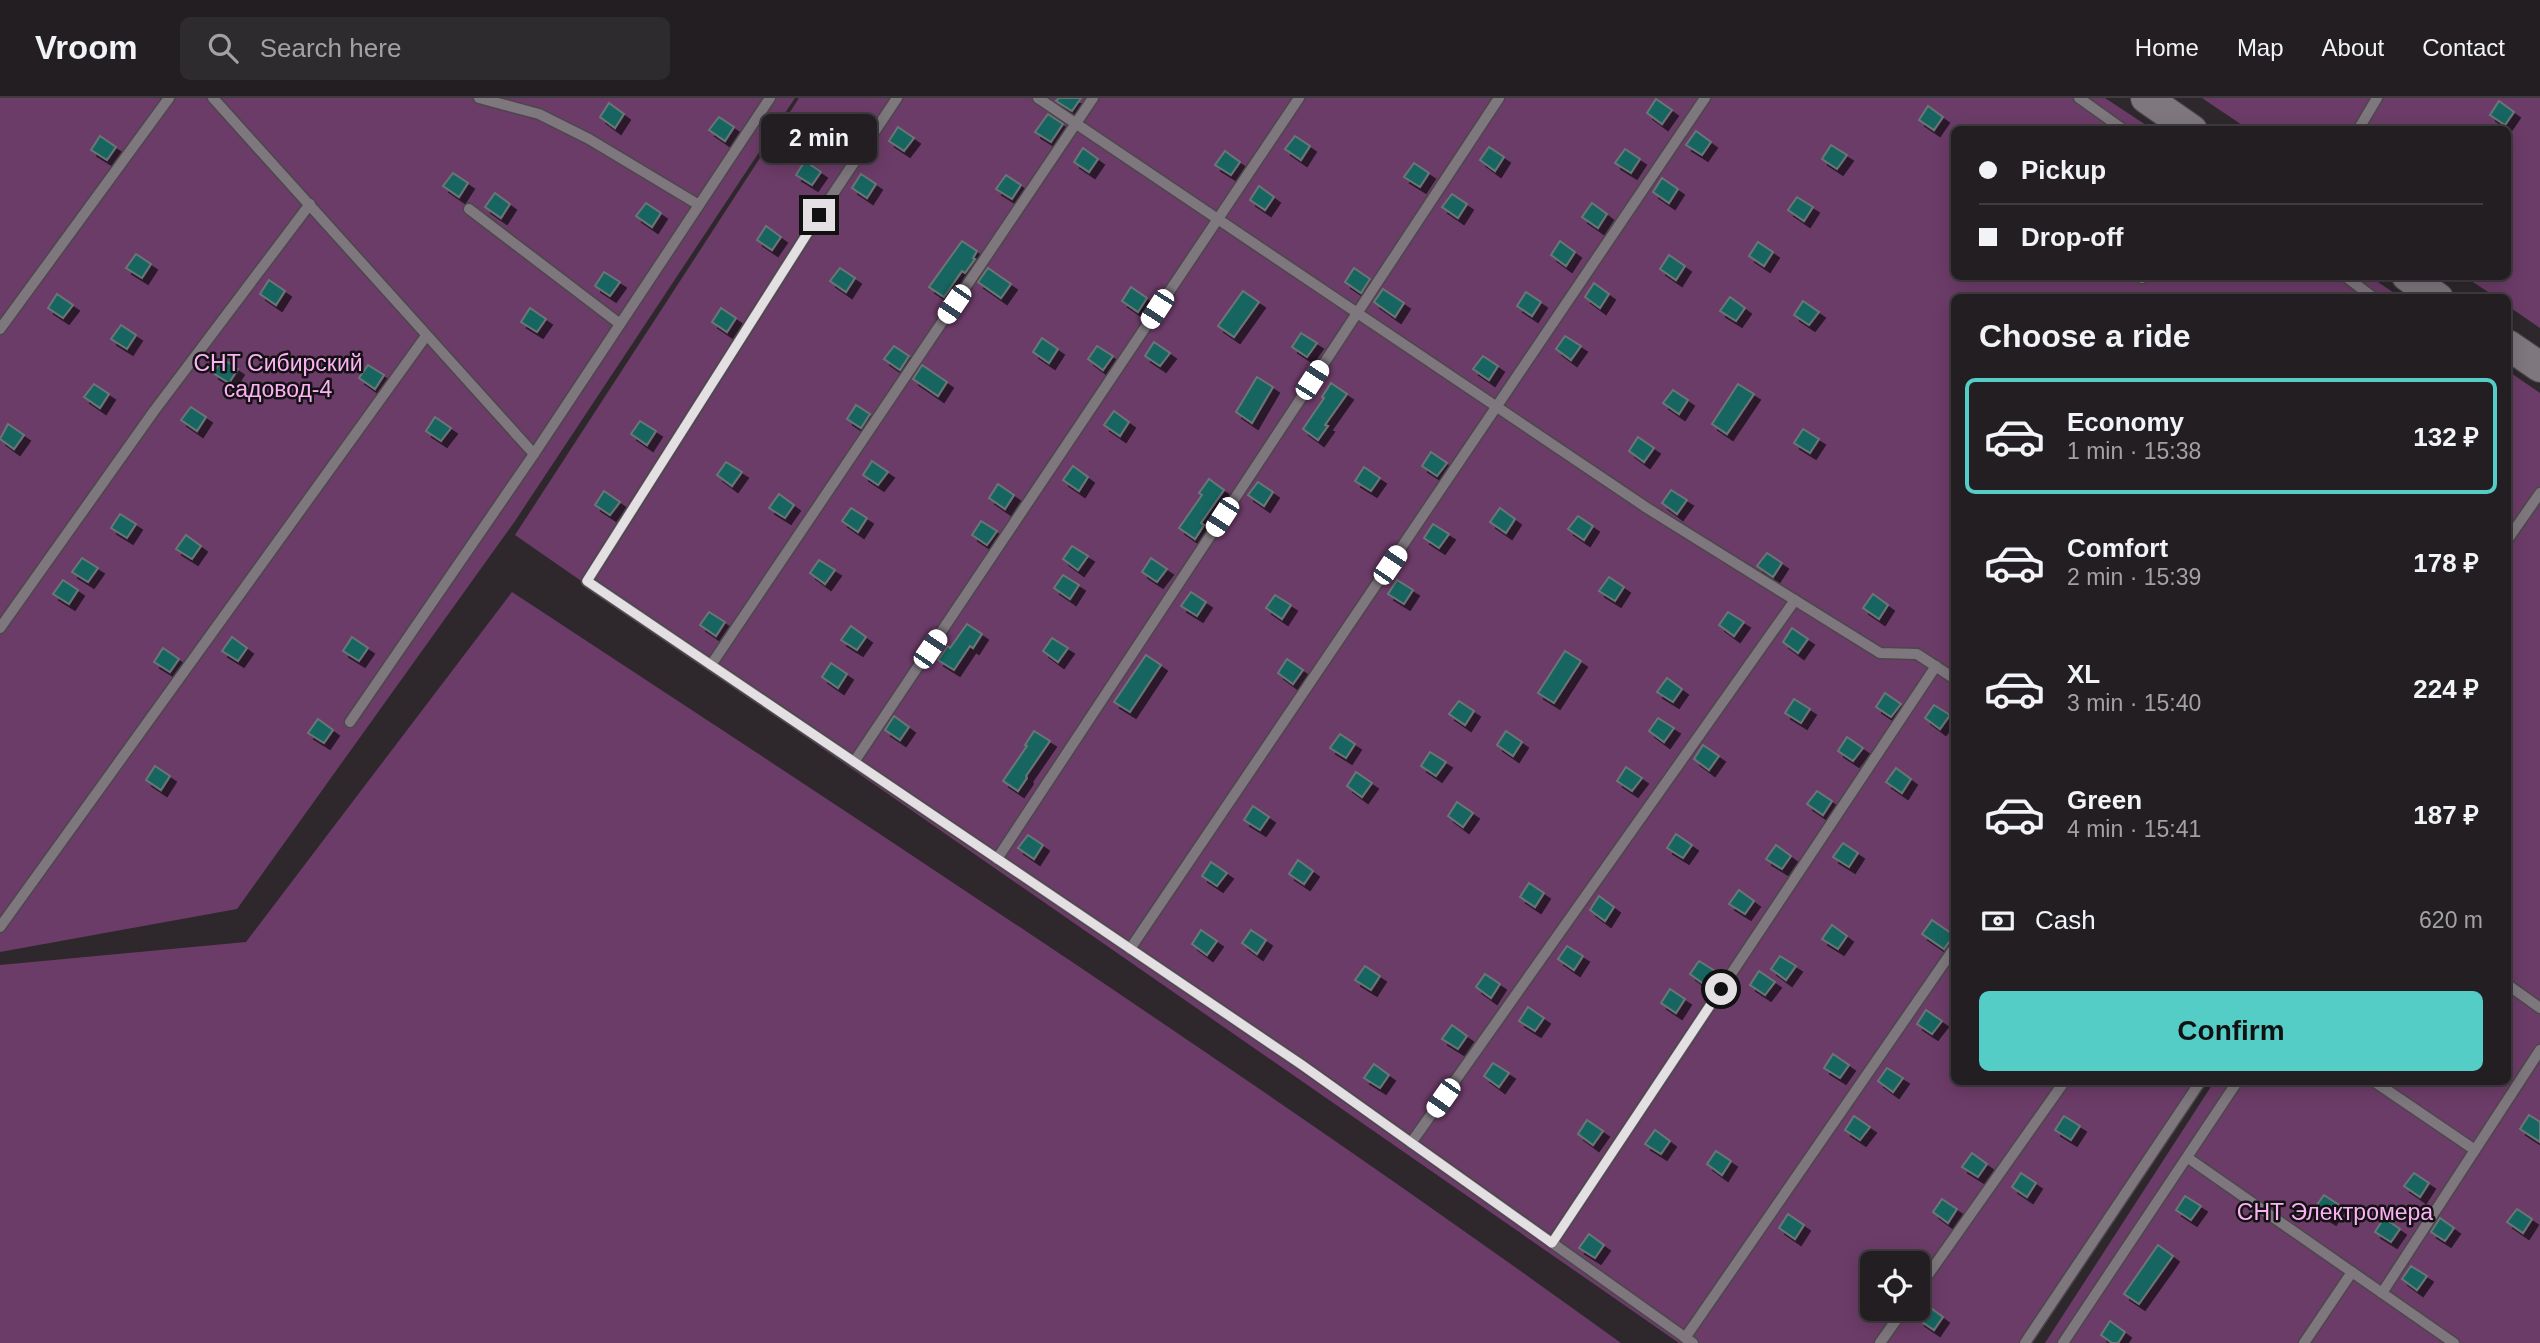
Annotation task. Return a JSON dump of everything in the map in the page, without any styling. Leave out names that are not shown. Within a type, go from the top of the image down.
[{"type":"street","points":[[2146,98],[2186,126]]},
{"type":"street","points":[[2413,280],[2432,294]]},
{"type":"street","points":[[2511,347],[2540,367]]},
{"type":"lane","points":[[0,329],[169,98]]},
{"type":"lane","points":[[213,98],[534,454]]},
{"type":"lane","points":[[479,98],[539,114],[589,139],[699,205]]},
{"type":"lane","points":[[350,722],[534,454],[770,98]]},
{"type":"lane","points":[[897,98],[819,215],[587,581],[1302,1065],[1689,1340],[1951,953]]},
{"type":"lane","points":[[1038,98],[1647,508],[1880,653],[1917,654],[1951,676]]},
{"type":"lane","points":[[711,665],[1093,98]]},
{"type":"lane","points":[[854,762],[1299,98]]},
{"type":"lane","points":[[997,859],[1499,98]]},
{"type":"lane","points":[[1130,949],[1705,98]]},
{"type":"lane","points":[[2079,98],[2118,126]]},
{"type":"lane","points":[[2360,126],[2378,98]]},
{"type":"lane","points":[[0,628],[154,411],[310,204]]},
{"type":"lane","points":[[469,209],[620,324]]},
{"type":"lane","points":[[2350,280],[2369,294]]},
{"type":"lane","points":[[0,927],[426,336]]},
{"type":"lane","points":[[2511,535],[2540,493]]},
{"type":"lane","points":[[1411,1143],[1795,600]]},
{"type":"lane","points":[[1552,1243],[1936,666]]},
{"type":"lane","points":[[2511,987],[2540,1008]]},
{"type":"lane","points":[[2382,1293],[2540,1050]]},
{"type":"lane","points":[[1930,1272],[2062,1085]]},
{"type":"lane","points":[[2025,1343],[2198,1085]]},
{"type":"lane","points":[[2063,1343],[2235,1085]]},
{"type":"lane","points":[[2379,1085],[2475,1150]]},
{"type":"lane","points":[[2188,1158],[2454,1343]]},
{"type":"lane","points":[[2304,1343],[2353,1272]]},
{"type":"lane","points":[[1880,1343],[1896,1321]]},
{"type":"green space","name":"СНТ Сибирский садовод-4","points":[[0,98],[795,98],[515,521],[237,909],[0,952]]},
{"type":"green space","points":[[799,98],[2105,98],[2147,126],[1951,126],[1951,280],[2375,280],[2396,294],[1951,294],[1951,1085],[2197,1085],[2031,1343],[1679,1343],[515,535]]},
{"type":"green space","points":[[2202,98],[2540,98],[2540,328],[2511,308],[2511,294],[2491,294],[2470,280],[2511,280],[2511,126],[2244,126]]},
{"type":"green space","name":"СНТ Электромера","points":[[2511,373],[2540,393],[2540,1343],[2045,1343],[2212,1085],[2511,1085]]},
{"type":"green space","points":[[512,592],[1209,1055],[1621,1343],[0,1343],[0,965],[246,942]]},
{"type":"building","points":[[1059,98],[1081,98],[1072,111],[1056,101]]},
{"type":"building","points":[[1656,99],[1672,110],[1662,124],[1647,113]]},
{"type":"building","points":[[2499,101],[2514,112],[2505,125],[2490,115]]},
{"type":"building","points":[[609,103],[624,114],[615,128],[600,117]]},
{"type":"building","points":[[1928,106],[1943,117],[1934,130],[1919,120]]},
{"type":"building","points":[[1048,114],[1063,124],[1051,142],[1035,132]]},
{"type":"building","points":[[719,117],[734,127],[725,141],[709,130]]},
{"type":"building","points":[[898,127],[914,138],[904,151],[889,141]]},
{"type":"building","points":[[1696,131],[1711,142],[1702,155],[1686,145]]},
{"type":"building","points":[[100,136],[116,147],[107,160],[91,150]]},
{"type":"building","points":[[1295,136],[1310,146],[1301,160],[1285,149]]},
{"type":"building","points":[[1831,145],[1847,155],[1837,169],[1822,159]]},
{"type":"building","points":[[1489,147],[1504,157],[1495,171],[1480,160]]},
{"type":"building","points":[[1083,148],[1098,159],[1089,172],[1074,162]]},
{"type":"building","points":[[1625,149],[1640,159],[1631,173],[1615,163]]},
{"type":"building","points":[[1225,151],[1240,162],[1231,175],[1215,165]]},
{"type":"building","points":[[805,161],[821,172],[812,185],[796,175]]},
{"type":"building","points":[[1414,163],[1429,173],[1420,187],[1404,177]]},
{"type":"building","points":[[453,173],[468,183],[459,197],[443,186]]},
{"type":"building","points":[[861,174],[876,184],[867,198],[852,188]]},
{"type":"building","points":[[1006,175],[1021,185],[1012,199],[996,189]]},
{"type":"building","points":[[1662,178],[1678,189],[1669,203],[1653,192]]},
{"type":"building","points":[[1259,186],[1274,197],[1265,210],[1250,200]]},
{"type":"building","points":[[495,193],[510,204],[501,218],[485,207]]},
{"type":"building","points":[[1452,194],[1467,204],[1458,218],[1442,207]]},
{"type":"building","points":[[1797,197],[1813,207],[1804,221],[1788,210]]},
{"type":"building","points":[[646,203],[661,213],[652,227],[636,216]]},
{"type":"building","points":[[1592,203],[1607,214],[1598,228],[1582,217]]},
{"type":"building","points":[[766,226],[781,237],[772,250],[757,240]]},
{"type":"building","points":[[962,241],[977,251],[973,258],[975,259],[965,273],[962,271],[944,297],[929,287]]},
{"type":"building","points":[[1560,241],[1575,252],[1566,266],[1551,255]]},
{"type":"building","points":[[1758,242],[1773,252],[1764,266],[1749,256]]},
{"type":"building","points":[[136,254],[151,264],[142,278],[126,268]]},
{"type":"building","points":[[1669,255],[1685,266],[1676,280],[1660,269]]},
{"type":"building","points":[[840,268],[855,278],[846,292],[830,281]]},
{"type":"building","points":[[988,268],[1011,284],[1001,298],[978,282]]},
{"type":"building","points":[[1354,268],[1370,279],[1361,293],[1345,282]]},
{"type":"building","points":[[604,272],[620,282],[610,296],[595,286]]},
{"type":"building","points":[[269,280],[285,291],[276,305],[260,294]]},
{"type":"building","points":[[1594,283],[1609,294],[1600,308],[1585,297]]},
{"type":"building","points":[[1131,287],[1147,298],[1138,312],[1122,301]]},
{"type":"building","points":[[1383,289],[1404,303],[1395,317],[1374,302]]},
{"type":"building","points":[[1243,291],[1259,302],[1234,337],[1218,326]]},
{"type":"building","points":[[1526,292],[1541,302],[1532,316],[1517,306]]},
{"type":"building","points":[[57,294],[73,305],[63,318],[48,308]]},
{"type":"building","points":[[1730,297],[1745,308],[1736,321],[1720,311]]},
{"type":"building","points":[[1803,301],[1819,312],[1809,325],[1794,315]]},
{"type":"building","points":[[530,308],[546,319],[537,332],[521,322]]},
{"type":"building","points":[[721,308],[736,318],[727,332],[712,322]]},
{"type":"building","points":[[121,325],[136,335],[127,349],[111,339]]},
{"type":"building","points":[[1301,333],[1317,343],[1307,357],[1292,347]]},
{"type":"building","points":[[1565,336],[1581,346],[1571,360],[1556,349]]},
{"type":"building","points":[[1042,338],[1058,349],[1049,363],[1033,352]]},
{"type":"building","points":[[1154,342],[1170,353],[1160,366],[1145,356]]},
{"type":"building","points":[[894,346],[909,356],[900,370],[884,359]]},
{"type":"building","points":[[1097,346],[1113,356],[1103,370],[1088,359]]},
{"type":"building","points":[[1483,356],[1498,366],[1489,380],[1473,369]]},
{"type":"building","points":[[223,359],[238,369],[229,383],[213,373]]},
{"type":"building","points":[[368,365],[384,375],[375,389],[359,378]]},
{"type":"building","points":[[922,365],[947,382],[938,396],[913,379]]},
{"type":"building","points":[[1257,377],[1273,387],[1252,423],[1236,412]]},
{"type":"building","points":[[1331,383],[1347,394],[1318,440],[1303,429]]},
{"type":"building","points":[[94,384],[109,394],[100,408],[84,397]]},
{"type":"building","points":[[1738,384],[1754,394],[1727,434],[1712,424]]},
{"type":"building","points":[[1673,390],[1688,400],[1679,414],[1663,403]]},
{"type":"building","points":[[856,405],[870,414],[861,428],[847,419]]},
{"type":"building","points":[[191,407],[206,417],[197,431],[181,420]]},
{"type":"building","points":[[1114,411],[1129,422],[1120,436],[1104,425]]},
{"type":"building","points":[[435,417],[451,428],[441,441],[426,431]]},
{"type":"building","points":[[640,421],[656,431],[647,445],[631,434]]},
{"type":"building","points":[[8,424],[24,435],[14,449],[0,439]]},
{"type":"building","points":[[1803,429],[1819,439],[1810,453],[1794,443]]},
{"type":"building","points":[[1638,437],[1654,448],[1644,462],[1629,451]]},
{"type":"building","points":[[1431,452],[1447,463],[1437,476],[1422,466]]},
{"type":"building","points":[[872,461],[888,472],[878,485],[863,475]]},
{"type":"building","points":[[726,462],[742,472],[732,486],[717,475]]},
{"type":"building","points":[[1073,466],[1088,477],[1079,491],[1063,480]]},
{"type":"building","points":[[1364,467],[1380,478],[1371,491],[1355,481]]},
{"type":"building","points":[[1209,479],[1224,490],[1201,523],[1204,525],[1195,539],[1179,528],[1202,495],[1199,493]]},
{"type":"building","points":[[1258,482],[1273,492],[1264,506],[1248,495]]},
{"type":"building","points":[[998,484],[1014,495],[1005,509],[989,498]]},
{"type":"building","points":[[1671,490],[1687,500],[1677,514],[1662,503]]},
{"type":"building","points":[[604,491],[620,502],[610,515],[595,505]]},
{"type":"building","points":[[779,494],[794,505],[785,518],[769,508]]},
{"type":"building","points":[[851,508],[867,518],[858,532],[842,521]]},
{"type":"building","points":[[1500,508],[1515,519],[1506,533],[1490,522]]},
{"type":"building","points":[[120,514],[136,524],[127,538],[111,528]]},
{"type":"building","points":[[1578,516],[1593,526],[1584,540],[1568,529]]},
{"type":"building","points":[[981,521],[997,531],[987,545],[972,535]]},
{"type":"building","points":[[1433,524],[1449,534],[1439,548],[1424,538]]},
{"type":"building","points":[[186,535],[201,546],[192,559],[176,549]]},
{"type":"building","points":[[1072,546],[1088,556],[1078,570],[1063,559]]},
{"type":"building","points":[[1767,553],[1782,563],[1773,577],[1757,566]]},
{"type":"building","points":[[82,558],[98,568],[88,582],[72,572]]},
{"type":"building","points":[[1151,558],[1167,569],[1157,582],[1142,572]]},
{"type":"building","points":[[819,560],[835,570],[825,584],[810,573]]},
{"type":"building","points":[[1063,575],[1079,585],[1070,599],[1054,588]]},
{"type":"building","points":[[1609,577],[1624,587],[1615,601],[1599,591]]},
{"type":"building","points":[[63,580],[78,590],[69,604],[53,594]]},
{"type":"building","points":[[1397,580],[1413,590],[1404,604],[1388,594]]},
{"type":"building","points":[[1191,592],[1206,602],[1197,616],[1181,606]]},
{"type":"building","points":[[1873,594],[1888,605],[1879,619],[1863,608]]},
{"type":"building","points":[[1275,595],[1291,605],[1282,619],[1266,608]]},
{"type":"building","points":[[709,612],[725,622],[716,636],[700,625]]},
{"type":"building","points":[[1728,612],[1744,622],[1734,636],[1719,625]]},
{"type":"building","points":[[967,624],[982,634],[973,648],[970,646],[954,670],[938,660]]},
{"type":"building","points":[[851,626],[866,637],[857,650],[841,640]]},
{"type":"building","points":[[1792,628],[1808,639],[1798,653],[1783,642]]},
{"type":"building","points":[[232,637],[247,648],[238,661],[222,651]]},
{"type":"building","points":[[352,637],[368,648],[359,661],[343,651]]},
{"type":"building","points":[[1052,638],[1068,648],[1058,662],[1043,651]]},
{"type":"building","points":[[163,648],[179,659],[170,672],[154,662]]},
{"type":"building","points":[[1565,651],[1581,661],[1554,703],[1538,693]]},
{"type":"building","points":[[1146,655],[1161,665],[1130,712],[1114,702]]},
{"type":"building","points":[[1287,659],[1303,670],[1293,684],[1278,673]]},
{"type":"building","points":[[831,663],[847,674],[838,688],[822,677]]},
{"type":"building","points":[[1667,678],[1682,689],[1673,702],[1657,692]]},
{"type":"building","points":[[1885,693],[1901,704],[1891,717],[1876,707]]},
{"type":"building","points":[[1794,699],[1810,709],[1801,723],[1785,713]]},
{"type":"building","points":[[1459,701],[1474,711],[1465,725],[1449,714]]},
{"type":"building","points":[[1934,705],[1950,715],[1940,729],[1925,718]]},
{"type":"building","points":[[894,716],[909,727],[900,740],[885,730]]},
{"type":"building","points":[[1658,718],[1674,728],[1664,742],[1649,731]]},
{"type":"building","points":[[318,719],[333,730],[324,743],[308,733]]},
{"type":"building","points":[[1034,731],[1050,741],[1018,791],[1003,781]]},
{"type":"building","points":[[1506,731],[1522,742],[1513,756],[1497,745]]},
{"type":"building","points":[[1340,734],[1355,744],[1346,758],[1330,748]]},
{"type":"building","points":[[1847,737],[1863,748],[1853,761],[1838,751]]},
{"type":"building","points":[[1703,745],[1719,756],[1709,770],[1694,759]]},
{"type":"building","points":[[1430,752],[1446,762],[1436,776],[1421,766]]},
{"type":"building","points":[[155,766],[170,776],[161,790],[146,780]]},
{"type":"building","points":[[1626,767],[1642,778],[1632,791],[1617,781]]},
{"type":"building","points":[[1896,768],[1911,779],[1902,793],[1886,782]]},
{"type":"building","points":[[1356,772],[1372,783],[1362,797],[1347,786]]},
{"type":"building","points":[[1817,791],[1832,801],[1823,815],[1807,804]]},
{"type":"building","points":[[1457,802],[1473,813],[1463,827],[1448,816]]},
{"type":"building","points":[[1253,806],[1269,817],[1260,830],[1244,820]]},
{"type":"building","points":[[1676,834],[1692,845],[1683,858],[1667,848]]},
{"type":"building","points":[[1028,835],[1043,845],[1034,859],[1018,848]]},
{"type":"building","points":[[1843,843],[1858,853],[1849,867],[1833,857]]},
{"type":"building","points":[[1776,845],[1791,856],[1782,869],[1766,859]]},
{"type":"building","points":[[1298,860],[1313,871],[1304,884],[1289,874]]},
{"type":"building","points":[[1211,862],[1227,873],[1217,886],[1202,876]]},
{"type":"building","points":[[1529,883],[1544,893],[1535,907],[1520,897]]},
{"type":"building","points":[[1739,890],[1754,901],[1745,914],[1729,904]]},
{"type":"building","points":[[1599,896],[1614,907],[1605,921],[1590,910]]},
{"type":"building","points":[[1932,920],[1951,933],[1951,941],[1944,949],[1922,934]]},
{"type":"building","points":[[1832,925],[1847,936],[1838,949],[1822,939]]},
{"type":"building","points":[[1201,930],[1217,941],[1207,955],[1192,944]]},
{"type":"building","points":[[1251,930],[1266,940],[1257,954],[1242,943]]},
{"type":"building","points":[[1567,946],[1583,956],[1574,970],[1558,959]]},
{"type":"building","points":[[1780,956],[1796,966],[1786,980],[1771,969]]},
{"type":"building","points":[[1699,961],[1715,971],[1705,985],[1690,974]]},
{"type":"building","points":[[1365,966],[1380,976],[1371,990],[1355,980]]},
{"type":"building","points":[[1759,971],[1775,982],[1765,995],[1750,985]]},
{"type":"building","points":[[1485,974],[1500,984],[1491,998],[1476,987]]},
{"type":"building","points":[[1670,989],[1685,999],[1676,1013],[1661,1003]]},
{"type":"building","points":[[1528,1007],[1544,1018],[1535,1031],[1519,1021]]},
{"type":"building","points":[[1926,1010],[1942,1021],[1932,1034],[1917,1024]]},
{"type":"building","points":[[1452,1025],[1467,1036],[1458,1049],[1442,1039]]},
{"type":"building","points":[[1833,1054],[1849,1065],[1840,1078],[1824,1068]]},
{"type":"building","points":[[1493,1063],[1509,1073],[1499,1087],[1484,1076]]},
{"type":"building","points":[[1374,1064],[1389,1075],[1380,1088],[1364,1078]]},
{"type":"building","points":[[1887,1068],[1903,1078],[1893,1092],[1878,1081]]},
{"type":"building","points":[[2529,1115],[2540,1122],[2540,1142],[2520,1129]]},
{"type":"building","points":[[1854,1116],[1870,1127],[1860,1140],[1845,1130]]},
{"type":"building","points":[[2064,1116],[2080,1126],[2071,1140],[2055,1130]]},
{"type":"building","points":[[1587,1120],[1603,1131],[1593,1145],[1578,1134]]},
{"type":"building","points":[[1655,1130],[1670,1141],[1661,1154],[1645,1144]]},
{"type":"building","points":[[1716,1151],[1731,1161],[1722,1175],[1707,1164]]},
{"type":"building","points":[[1972,1153],[1987,1164],[1978,1177],[1962,1167]]},
{"type":"building","points":[[2021,1173],[2036,1183],[2027,1197],[2012,1187]]},
{"type":"building","points":[[2414,1173],[2429,1183],[2420,1197],[2404,1186]]},
{"type":"building","points":[[2324,1195],[2339,1205],[2330,1219],[2314,1209]]},
{"type":"building","points":[[2185,1196],[2201,1206],[2191,1220],[2176,1210]]},
{"type":"building","points":[[1942,1199],[1957,1209],[1948,1223],[1933,1212]]},
{"type":"building","points":[[2517,1209],[2532,1219],[2523,1233],[2507,1222]]},
{"type":"building","points":[[1788,1214],[1804,1225],[1795,1239],[1779,1228]]},
{"type":"building","points":[[2384,1218],[2400,1229],[2391,1242],[2375,1232]]},
{"type":"building","points":[[2440,1218],[2454,1228],[2445,1241],[2431,1232]]},
{"type":"building","points":[[1589,1234],[1604,1245],[1595,1258],[1579,1248]]},
{"type":"building","points":[[2158,1245],[2173,1256],[2139,1304],[2124,1294]]},
{"type":"building","points":[[2411,1266],[2427,1276],[2417,1290],[2402,1279]]},
{"type":"building","points":[[1930,1307],[1943,1317],[1934,1330],[1920,1321],[1930,1321]]},
{"type":"building","points":[[2110,1321],[2125,1332],[2118,1343],[2112,1343],[2101,1335]]},
{"type":"route","points":[[819,215],[587,581],[1302,1065],[1552,1243],[1721,989]]}]
